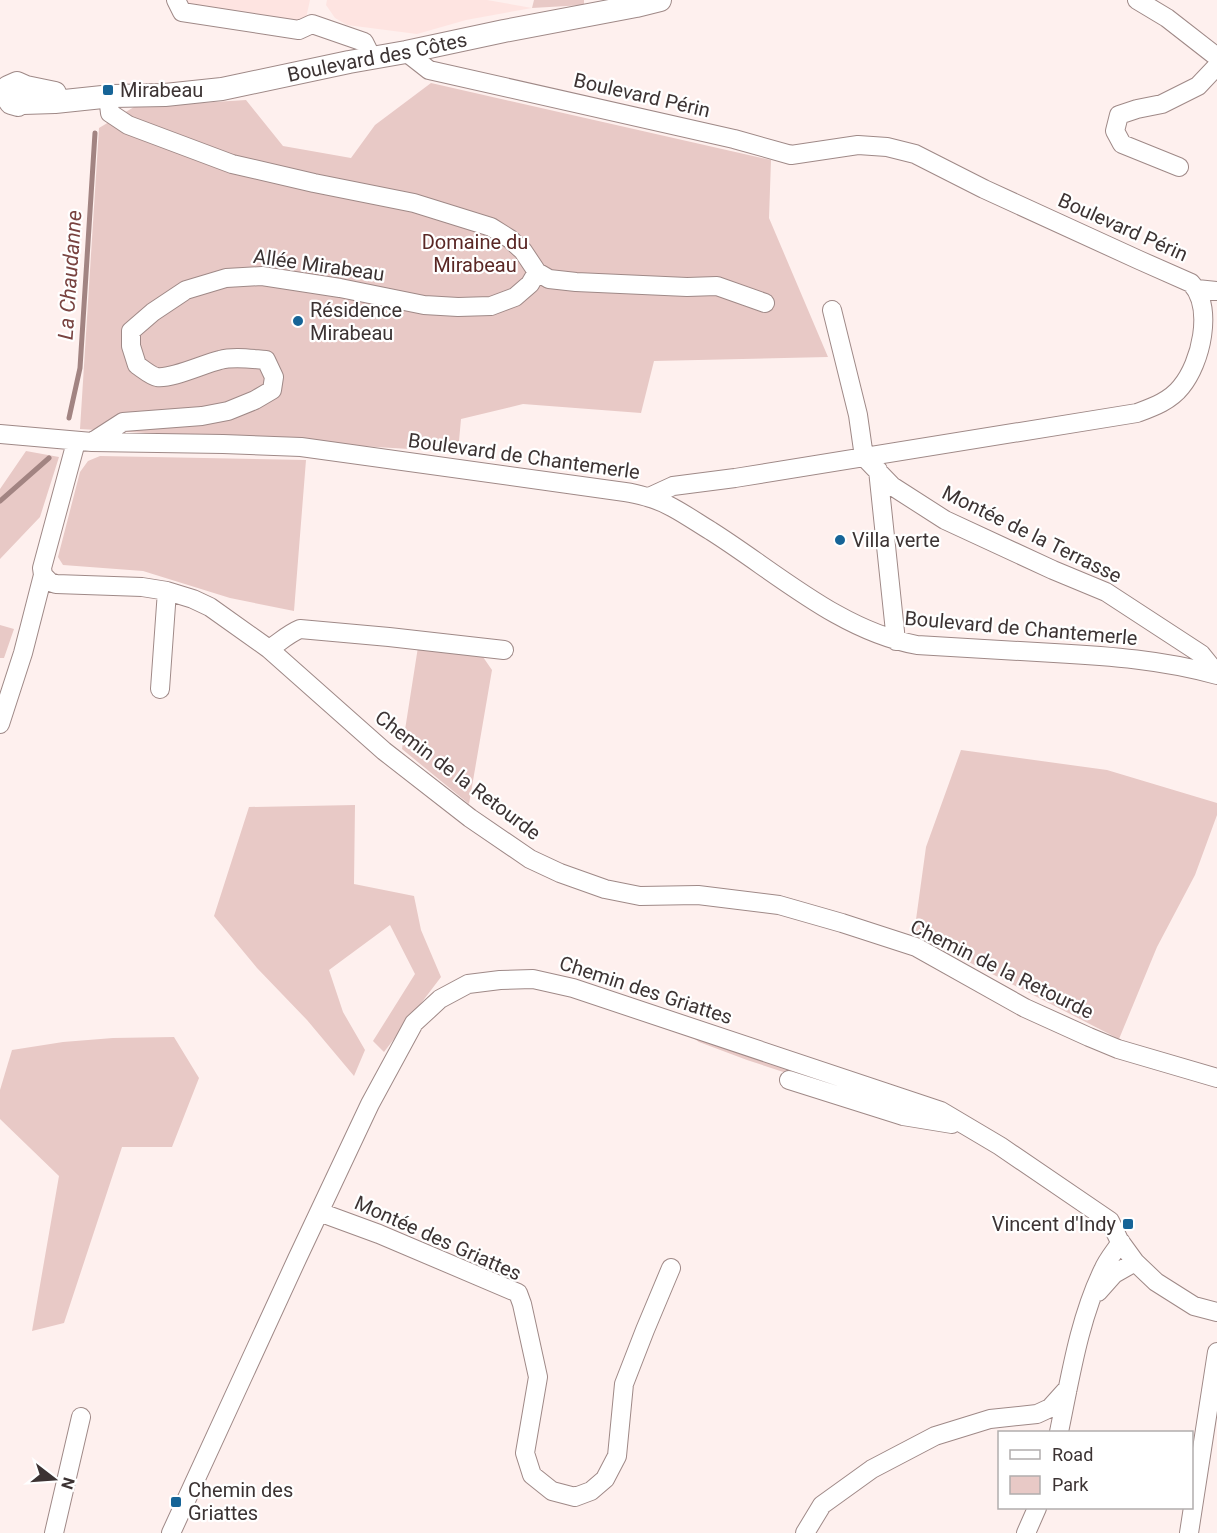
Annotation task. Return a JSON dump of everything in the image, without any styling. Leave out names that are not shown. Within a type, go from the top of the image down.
[{"type":"main road","name":"Boulevard des Côtes","points":[[11,91],[100,97],[222,89],[504,31],[596,7],[660,0]]},
{"type":"street","points":[[176,0],[182,12],[299,30],[312,24],[364,42],[372,58]]},
{"type":"street","points":[[1137,0],[1167,18],[1217,57]]},
{"type":"street","name":"Boulevard Périn","points":[[406,52],[429,70],[713,134],[784,158],[858,145],[887,147],[915,154],[984,189],[1191,283],[1201,297],[1203,332],[1196,361],[1181,387],[1165,402],[1137,413],[674,486],[649,497]]},
{"type":"street","points":[[1179,167],[1122,144],[1115,131],[1119,115],[1162,104],[1198,86],[1217,66]]},
{"type":"street","points":[[100,97],[110,113],[126,124],[232,164],[414,203],[491,227],[524,251],[537,272],[549,279],[687,287],[717,286],[765,303]]},
{"type":"street","name":"Allée Mirabeau","points":[[84,442],[123,422],[202,416],[228,411],[272,390],[274,377],[266,360],[223,359],[173,376],[156,377],[137,365],[131,346],[131,331],[153,312],[186,290],[225,278],[262,276],[340,288],[424,305],[491,306],[515,297],[530,284],[537,272]]},
{"type":"street","points":[[1197,289],[1217,291]]},
{"type":"street","points":[[832,310],[858,415],[864,457]]},
{"type":"street","name":"Boulevard de Chantemerle","points":[[0,434],[84,442],[301,447],[625,492],[649,497],[677,510],[834,614],[896,641],[917,645],[1128,658],[1217,675]]},
{"type":"street","points":[[0,724],[23,653],[53,576],[84,442]]},
{"type":"street","name":"Montée de la Terrasse","points":[[864,457],[892,486],[945,520],[1106,592],[1201,654],[1217,675]]},
{"type":"street","points":[[878,470],[896,641]]},
{"type":"street","name":"Chemin de la Retourde","points":[[53,576],[167,591],[193,599],[210,608],[277,648],[384,751],[470,818],[530,859],[560,873],[605,889],[640,896],[699,895],[779,905],[842,923],[916,947],[1025,1008],[1089,1037],[1129,1052],[1217,1078]]},
{"type":"street","points":[[160,688],[167,591]]},
{"type":"street","points":[[277,648],[288,634],[300,629],[504,650]]},
{"type":"street","name":"Chemin des Griattes","points":[[171,1533],[370,1104],[414,1023],[440,999],[468,984],[533,979],[573,988],[941,1111],[1000,1146],[1110,1221],[1135,1262],[1156,1282],[1194,1306],[1217,1312]]},
{"type":"street","points":[[789,1080],[903,1116],[966,1126]]},
{"type":"street","name":"Montée des Griattes","points":[[319,1212],[379,1234],[518,1293],[538,1377],[525,1453],[532,1475],[552,1491],[575,1497],[591,1491],[605,1479],[617,1456],[624,1384],[671,1268]]},
{"type":"street","points":[[1059,1431],[1091,1299],[1104,1268],[1121,1242]]},
{"type":"street","points":[[1091,1299],[1114,1274],[1135,1262]]},
{"type":"street","points":[[1193,1507],[1217,1352]]},
{"type":"street","points":[[805,1533],[822,1505],[872,1469],[935,1436],[990,1419],[1037,1414],[1050,1408],[1068,1388]]},
{"type":"street","points":[[1037,1414],[1053,1431]]},
{"type":"street","points":[[54,1533],[81,1417]]},
{"type":"street","points":[[1026,1533],[1037,1509]]},
{"type":"street","points":[[1189,1533],[1193,1509]]},
{"type":"shaded area","points":[[186,0],[310,0],[304,27],[186,10]]},
{"type":"shaded area","points":[[327,0],[487,0],[532,8],[466,20],[417,34],[347,25],[335,18],[326,5]]},
{"type":"green space","points":[[534,0],[584,0],[584,5],[532,8]]},
{"type":"green space","name":"Domaine du Mirabeau","points":[[431,83],[771,160],[769,218],[828,357],[654,361],[641,413],[523,404],[461,419],[458,452],[80,429],[99,128],[134,107],[246,100],[283,146],[351,158],[375,125]]},
{"type":"green space","points":[[26,451],[59,457],[40,517],[0,559],[0,489]]},
{"type":"green space","points":[[100,456],[306,460],[294,611],[230,598],[143,571],[63,565],[58,557],[80,472],[88,461]]},
{"type":"green space","points":[[0,625],[14,629],[4,658],[0,658]]},
{"type":"green space","points":[[418,647],[483,657],[492,670],[469,804],[402,749]]},
{"type":"green space","points":[[961,750],[1107,770],[1217,803],[1217,815],[1195,875],[1157,947],[1119,1039],[914,934],[926,847]]},
{"type":"green space","points":[[355,805],[354,884],[414,896],[421,930],[441,977],[384,1052],[373,1041],[415,974],[390,925],[329,970],[343,1012],[365,1050],[354,1076],[307,1020],[257,968],[214,916],[249,807]]},
{"type":"green space","points":[[686,1033],[937,1116],[908,1113],[747,1060],[699,1042]]},
{"type":"green space","points":[[174,1037],[199,1078],[172,1147],[122,1147],[64,1323],[32,1331],[59,1176],[0,1119],[0,1090],[12,1050],[63,1042]]},
{"type":"waterway","name":"La Chaudanne","points":[[69,418],[80,368],[95,133]]},
{"type":"waterway","name":"La Chaudanne","points":[[0,501],[49,458]]},
{"type":"place","name":"Mirabeau","points":[[108,90]]},
{"type":"place","name":"Résidence Mirabeau","points":[[298,321]]},
{"type":"place","name":"Villa verte","points":[[840,540]]},
{"type":"place","name":"Vincent d'Indy","points":[[1128,1224]]},
{"type":"place","name":"Chemin des Griattes","points":[[176,1502]]}]
